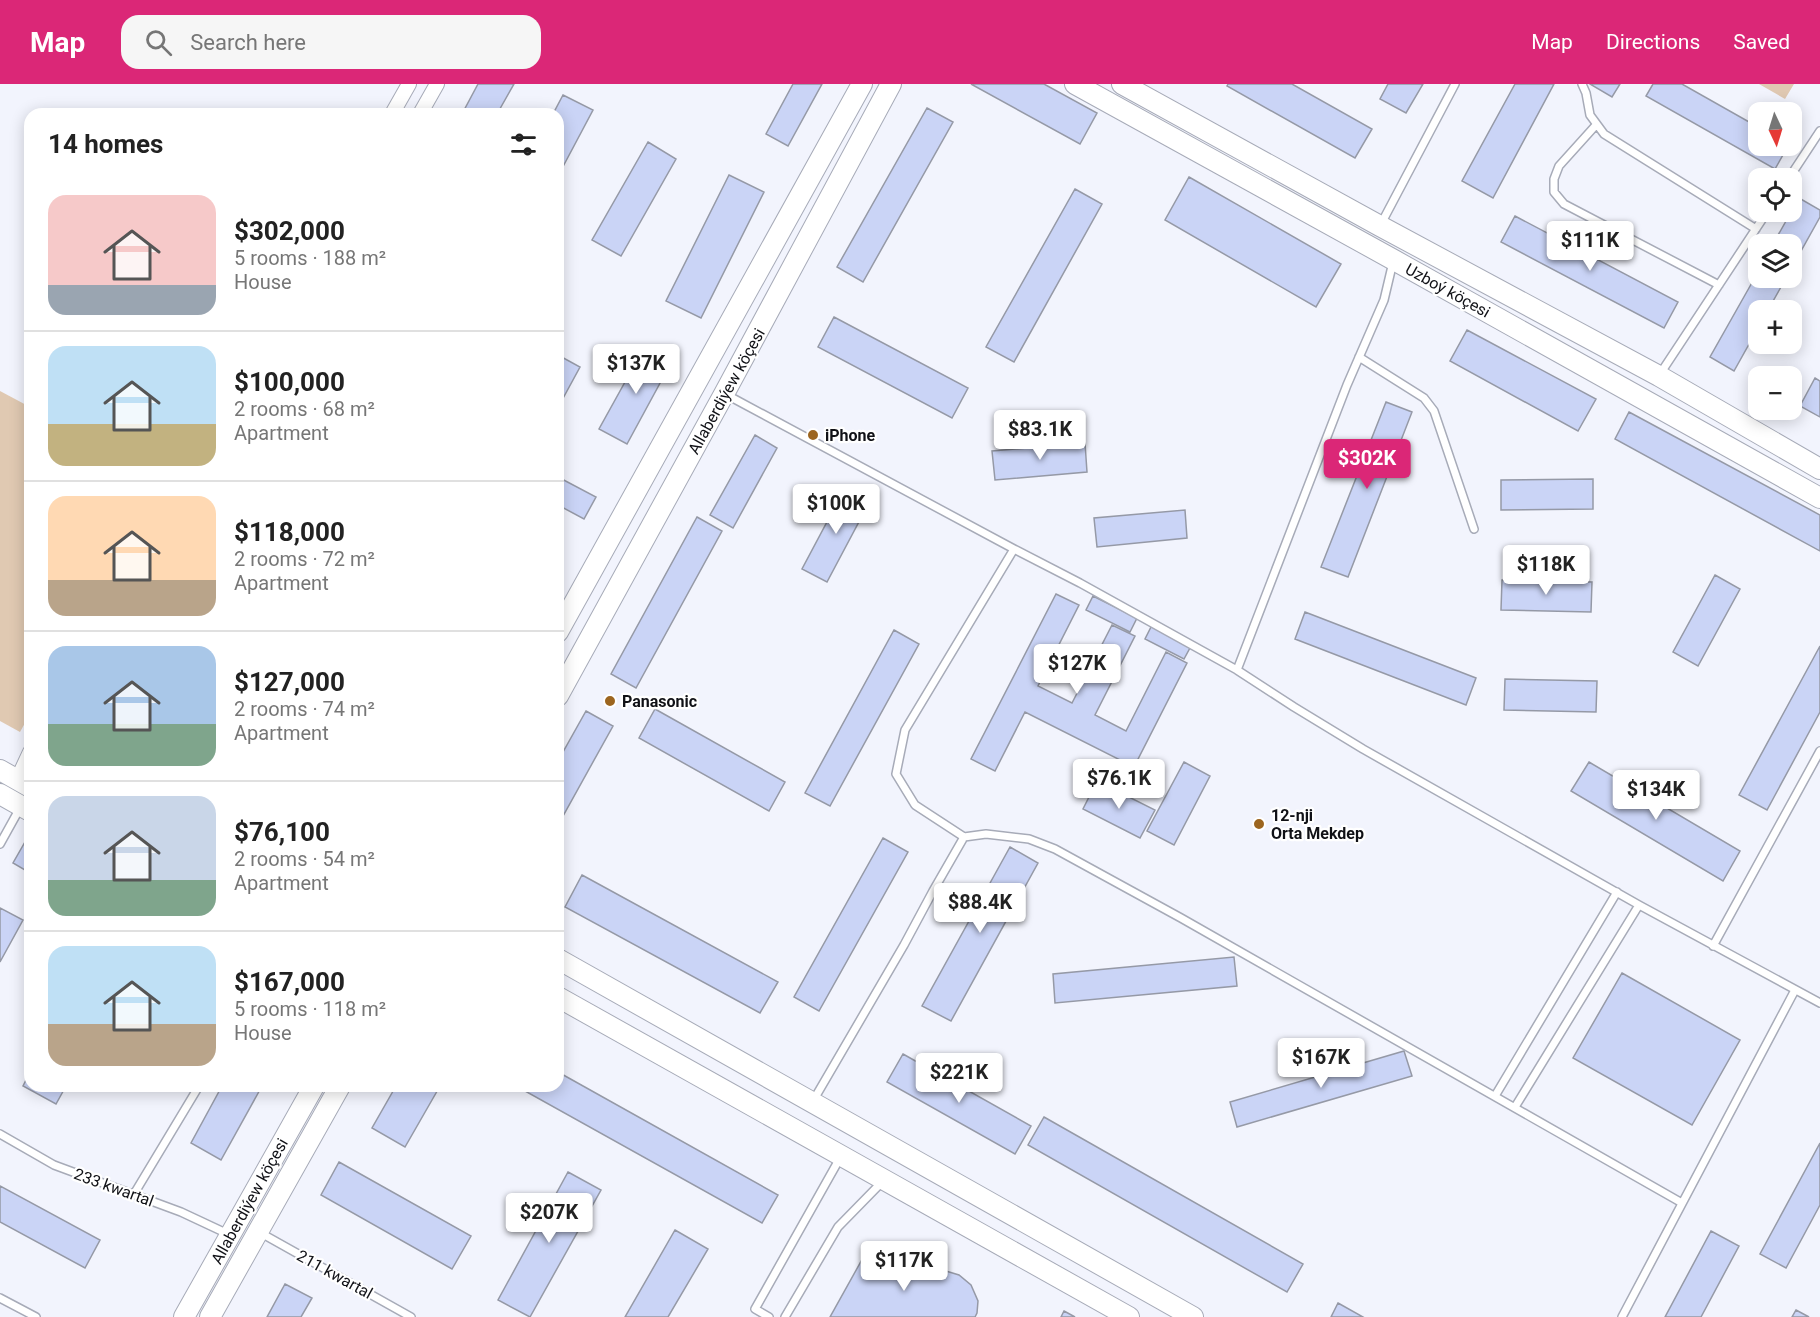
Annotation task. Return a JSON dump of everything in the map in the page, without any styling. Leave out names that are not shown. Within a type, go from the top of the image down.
[{"type":"street","points":[[395,108],[409,84]]},
{"type":"street","points":[[423,108],[437,84]]},
{"type":"street","name":"Allaberdiýew köçesi","points":[[564,621],[862,84]]},
{"type":"street","name":"Allaberdiýew köçesi","points":[[564,685],[891,84]]},
{"type":"street","name":"Uzboý köçesi","points":[[1075,84],[1820,498]]},
{"type":"street","name":"Uzboý köçesi","points":[[1122,84],[1659,376],[1820,469]]},
{"type":"street","points":[[0,770],[24,783]]},
{"type":"street","points":[[0,794],[24,807]]},
{"type":"street","points":[[564,962],[1193,1317]]},
{"type":"street","points":[[564,1000],[1130,1317]]},
{"type":"street","name":"Allaberdiýew köçesi","points":[[184,1317],[311,1092]]},
{"type":"street","name":"Allaberdiýew köçesi","points":[[210,1317],[337,1092]]},
{"type":"lane","points":[[1380,226],[1455,84]]},
{"type":"lane","points":[[1582,84],[1587,93],[1590,115],[1604,134],[1756,229]]},
{"type":"lane","points":[[1596,125],[1559,166],[1554,179],[1554,192],[1564,204],[1719,285]]},
{"type":"lane","points":[[1796,168],[1820,131]]},
{"type":"lane","points":[[1659,376],[1761,222]]},
{"type":"lane","points":[[1238,670],[1359,357],[1384,300],[1394,260]]},
{"type":"lane","points":[[1359,357],[1424,398],[1434,411],[1474,530]]},
{"type":"lane","points":[[724,394],[1080,583],[1238,670],[1363,748],[1638,905],[1820,1003]]},
{"type":"lane","points":[[1014,549],[906,730],[896,774],[915,805],[964,837],[986,834],[1029,839],[1055,849],[1191,923],[1682,1203]]},
{"type":"lane","points":[[1713,946],[1820,751]]},
{"type":"lane","points":[[0,844],[24,811]]},
{"type":"lane","points":[[812,1102],[964,837]]},
{"type":"lane","points":[[1494,1096],[1617,892]]},
{"type":"lane","points":[[1515,1107],[1638,905]]},
{"type":"lane","points":[[1622,1317],[1795,990]]},
{"type":"lane","points":[[134,1194],[195,1092]]},
{"type":"lane","name":"233 kwartal","points":[[0,1134],[54,1165],[181,1212],[230,1236]]},
{"type":"lane","points":[[769,1317],[755,1309],[841,1156]]},
{"type":"lane","points":[[785,1317],[838,1227],[884,1180]]},
{"type":"lane","name":"211 kwartal","points":[[258,1232],[411,1317]]},
{"type":"lane","points":[[0,1298],[36,1317]]},
{"type":"shaded area","points":[[1759,84],[1794,84],[1785,99]]},
{"type":"shaded area","points":[[0,391],[24,404],[24,725],[20,732],[0,721]]},
{"type":"building","points":[[478,84],[514,84],[500,108],[465,108]]},
{"type":"building","points":[[793,84],[822,84],[788,146],[766,134]]},
{"type":"building","points":[[971,84],[1044,84],[1097,113],[1080,144]]},
{"type":"building","points":[[1228,84],[1292,84],[1372,129],[1355,158],[1227,86]]},
{"type":"building","points":[[1388,84],[1423,84],[1406,113],[1380,99]]},
{"type":"building","points":[[1515,84],[1554,84],[1493,198],[1462,181]]},
{"type":"building","points":[[1590,84],[1620,84],[1612,97]]},
{"type":"building","points":[[1653,84],[1682,84],[1748,121],[1748,154],[1646,96]]},
{"type":"building","points":[[563,95],[593,110],[564,165],[564,108],[556,108]]},
{"type":"building","points":[[927,108],[953,122],[863,282],[837,267]]},
{"type":"building","points":[[648,142],[676,159],[621,256],[592,240]]},
{"type":"building","points":[[1752,156],[1782,156],[1776,168]]},
{"type":"building","points":[[729,175],[764,192],[701,318],[666,301]]},
{"type":"building","points":[[1189,177],[1341,264],[1316,307],[1165,220]]},
{"type":"building","points":[[1075,189],[1102,204],[1014,362],[986,347]]},
{"type":"building","points":[[1802,200],[1820,210],[1820,217],[1802,249],[1802,234],[1779,234],[1785,222],[1802,222]]},
{"type":"building","points":[[1515,216],[1678,302],[1664,328],[1501,242]]},
{"type":"building","points":[[1749,288],[1780,288],[1774,300],[1748,300],[1748,346],[1734,371],[1710,357]]},
{"type":"building","points":[[834,317],[968,388],[952,418],[818,347]]},
{"type":"building","points":[[1467,330],[1596,399],[1578,431],[1450,361]]},
{"type":"building","points":[[645,346],[672,361],[627,444],[599,429]]},
{"type":"building","points":[[564,358],[580,367],[564,396]]},
{"type":"building","points":[[1815,378],[1820,381],[1820,417],[1802,407],[1802,402]]},
{"type":"building","points":[[1386,402],[1412,412],[1348,577],[1321,567]]},
{"type":"building","points":[[1629,412],[1820,515],[1820,551],[1615,439]]},
{"type":"building","points":[[755,435],[777,448],[733,528],[710,515]]},
{"type":"building","points":[[1085,443],[1087,472],[995,480],[992,451]]},
{"type":"building","points":[[1593,479],[1593,509],[1501,510],[1501,480]]},
{"type":"building","points":[[564,480],[596,497],[584,519],[564,508]]},
{"type":"building","points":[[845,488],[870,501],[827,582],[802,569]]},
{"type":"building","points":[[1185,510],[1187,538],[1097,547],[1094,518]]},
{"type":"building","points":[[697,517],[722,531],[636,688],[611,674]]},
{"type":"building","points":[[1715,575],[1740,589],[1698,666],[1673,652]]},
{"type":"building","points":[[1502,580],[1592,582],[1591,612],[1501,610]]},
{"type":"building","points":[[1056,594],[1079,605],[1038,686],[1072,703],[1112,625],[1135,636],[1095,715],[1126,731],[1166,652],[1187,663],[1134,767],[1025,712],[995,771],[971,759]]},
{"type":"building","points":[[1093,596],[1137,618],[1130,632],[1086,610]]},
{"type":"building","points":[[1305,612],[1476,678],[1466,705],[1295,639]]},
{"type":"building","points":[[1152,625],[1191,646],[1184,659],[1145,639]]},
{"type":"building","points":[[894,630],[919,644],[830,806],[805,793]]},
{"type":"building","points":[[1820,646],[1820,712],[1767,810],[1739,795]]},
{"type":"building","points":[[1505,679],[1597,681],[1596,712],[1504,710]]},
{"type":"building","points":[[655,709],[785,782],[769,811],[639,738]]},
{"type":"building","points":[[586,711],[613,726],[564,814],[564,750]]},
{"type":"building","points":[[1184,762],[1210,776],[1174,845],[1147,831]]},
{"type":"building","points":[[1589,762],[1740,851],[1723,881],[1571,791]]},
{"type":"building","points":[[1097,781],[1155,810],[1140,838],[1083,809]]},
{"type":"building","points":[[883,838],[908,852],[819,1011],[794,997]]},
{"type":"building","points":[[24,844],[24,869],[13,863]]},
{"type":"building","points":[[1010,847],[1038,863],[951,1021],[922,1006]]},
{"type":"building","points":[[582,875],[778,982],[760,1013],[565,907]]},
{"type":"building","points":[[0,908],[23,920],[0,962]]},
{"type":"building","points":[[1234,957],[1237,986],[1055,1003],[1053,974]]},
{"type":"building","points":[[1622,973],[1740,1040],[1692,1125],[1573,1058]]},
{"type":"building","points":[[1404,1051],[1412,1076],[1237,1127],[1230,1102]]},
{"type":"building","points":[[903,1054],[1031,1126],[1015,1154],[887,1082]]},
{"type":"building","points":[[564,1075],[778,1195],[762,1223],[527,1092],[564,1092]]},
{"type":"building","points":[[34,1092],[63,1092],[56,1104]]},
{"type":"building","points":[[219,1092],[259,1092],[221,1160],[191,1143]]},
{"type":"building","points":[[393,1092],[437,1092],[405,1147],[372,1128]]},
{"type":"building","points":[[1044,1117],[1303,1264],[1287,1292],[1028,1145]]},
{"type":"building","points":[[1820,1143],[1820,1205],[1786,1268],[1760,1254]]},
{"type":"building","points":[[339,1162],[471,1236],[452,1269],[321,1195]]},
{"type":"building","points":[[568,1172],[601,1190],[530,1317],[498,1300]]},
{"type":"building","points":[[0,1186],[100,1240],[85,1268],[0,1222]]},
{"type":"building","points":[[675,1230],[708,1249],[668,1317],[625,1317]]},
{"type":"building","points":[[1711,1231],[1739,1246],[1701,1317],[1665,1317]]},
{"type":"building","points":[[869,1247],[923,1277],[932,1270],[959,1275],[971,1285],[978,1301],[975,1317],[830,1317]]},
{"type":"building","points":[[285,1284],[312,1298],[301,1317],[267,1317]]},
{"type":"building","points":[[1338,1303],[1363,1317],[1331,1317]]},
{"type":"building","points":[[1796,1310],[1809,1317],[1792,1317]]},
{"type":"building","points":[[1064,1311],[1075,1317],[1061,1317]]},
{"type":"place","name":"iPhone","points":[[813,435]]},
{"type":"place","name":"Panasonic","points":[[610,701]]},
{"type":"place","name":"12-nji Orta Mekdep","points":[[1259,824]]}]
